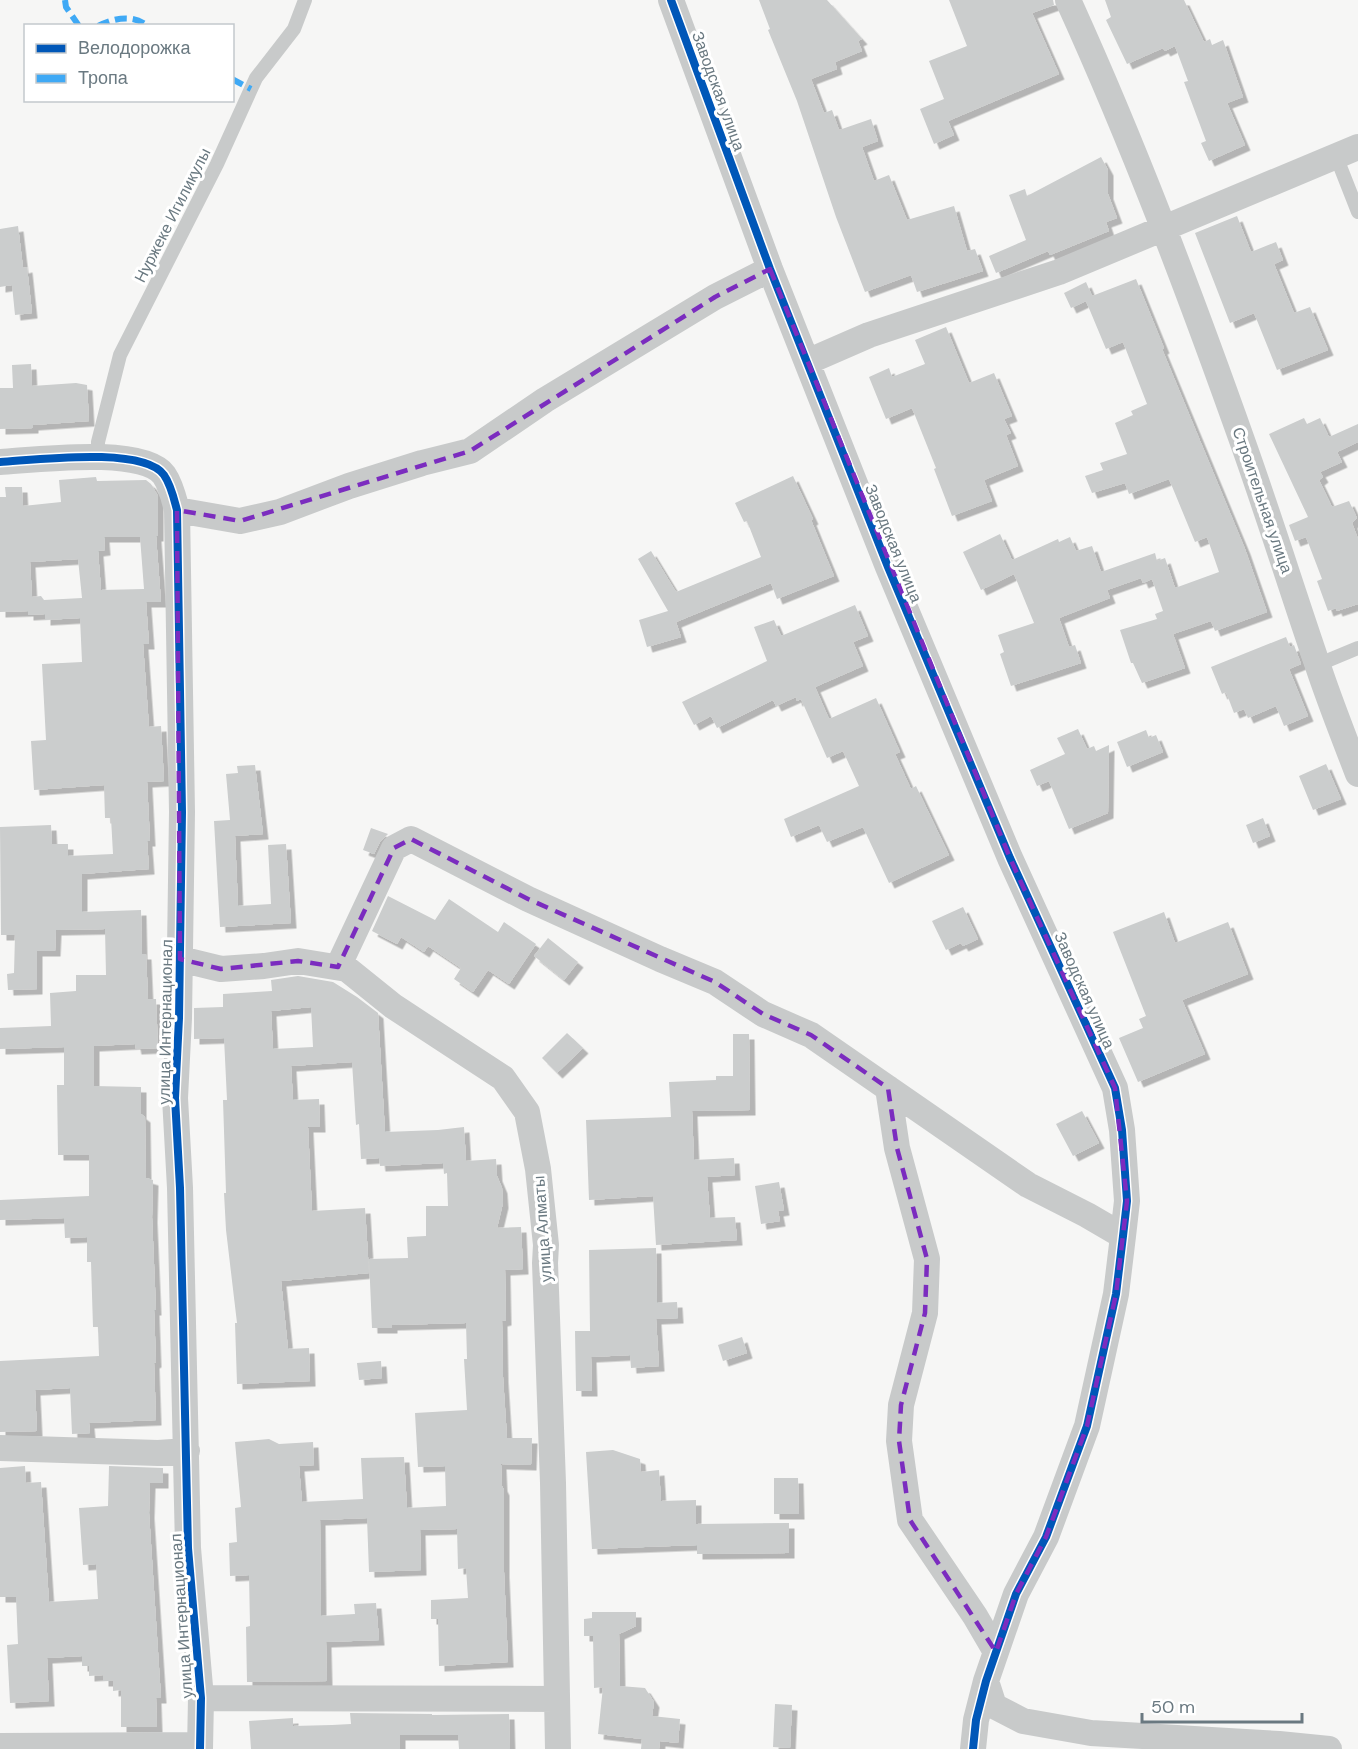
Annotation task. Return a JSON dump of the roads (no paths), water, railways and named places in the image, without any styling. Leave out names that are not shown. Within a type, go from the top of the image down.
[{"type":"street","name":"Заводская улица","points":[[671,0],[770,269],[888,567],[1010,858],[1115,1088],[1122,1130],[1127,1201],[1116,1294],[1087,1426],[1046,1537],[1016,1594],[986,1682],[976,1720],[973,1749]]},
{"type":"street","name":"Строительная улица","points":[[1068,0],[1102,75],[1164,228],[1243,442],[1317,665],[1358,774]]},
{"type":"street","points":[[807,362],[869,335],[1059,272],[1347,152]]},
{"type":"street","points":[[177,510],[240,521],[280,512],[422,462],[470,451],[545,400],[715,297],[770,269]]},
{"type":"street","name":"улица Интернационал","points":[[0,462],[98,457],[139,460],[163,473],[174,496],[177,510],[182,745],[180,959],[175,1098],[180,1188],[188,1548],[201,1698],[200,1747]]},
{"type":"street","points":[[338,967],[394,848],[411,839],[528,899],[715,982],[763,1014],[811,1035],[1028,1185],[1123,1236]]},
{"type":"street","name":"улица Алматы","points":[[180,959],[221,969],[298,961],[347,969],[393,1006],[503,1078],[526,1112],[538,1169],[546,1245],[558,1749]]},
{"type":"street","points":[[888,1088],[897,1148],[927,1259],[925,1313],[901,1405],[899,1441],[910,1520],[975,1616],[996,1652]]},
{"type":"street","points":[[0,1448],[158,1453],[187,1451]]},
{"type":"street","points":[[986,1682],[994,1706],[1023,1721],[1091,1733],[1329,1749]]},
{"type":"street","points":[[201,1698],[557,1699]]},
{"type":"street","points":[[1118,1749],[1164,1737]]},
{"type":"street","points":[[0,1746],[200,1747]]},
{"type":"lane","name":"Нуржеке Игиликулы","points":[[98,457],[98,442],[120,355],[217,164],[256,78],[294,29],[305,0]]},
{"type":"lane","points":[[1347,152],[1358,212]]},
{"type":"lane","points":[[1317,665],[1358,648]]}]
